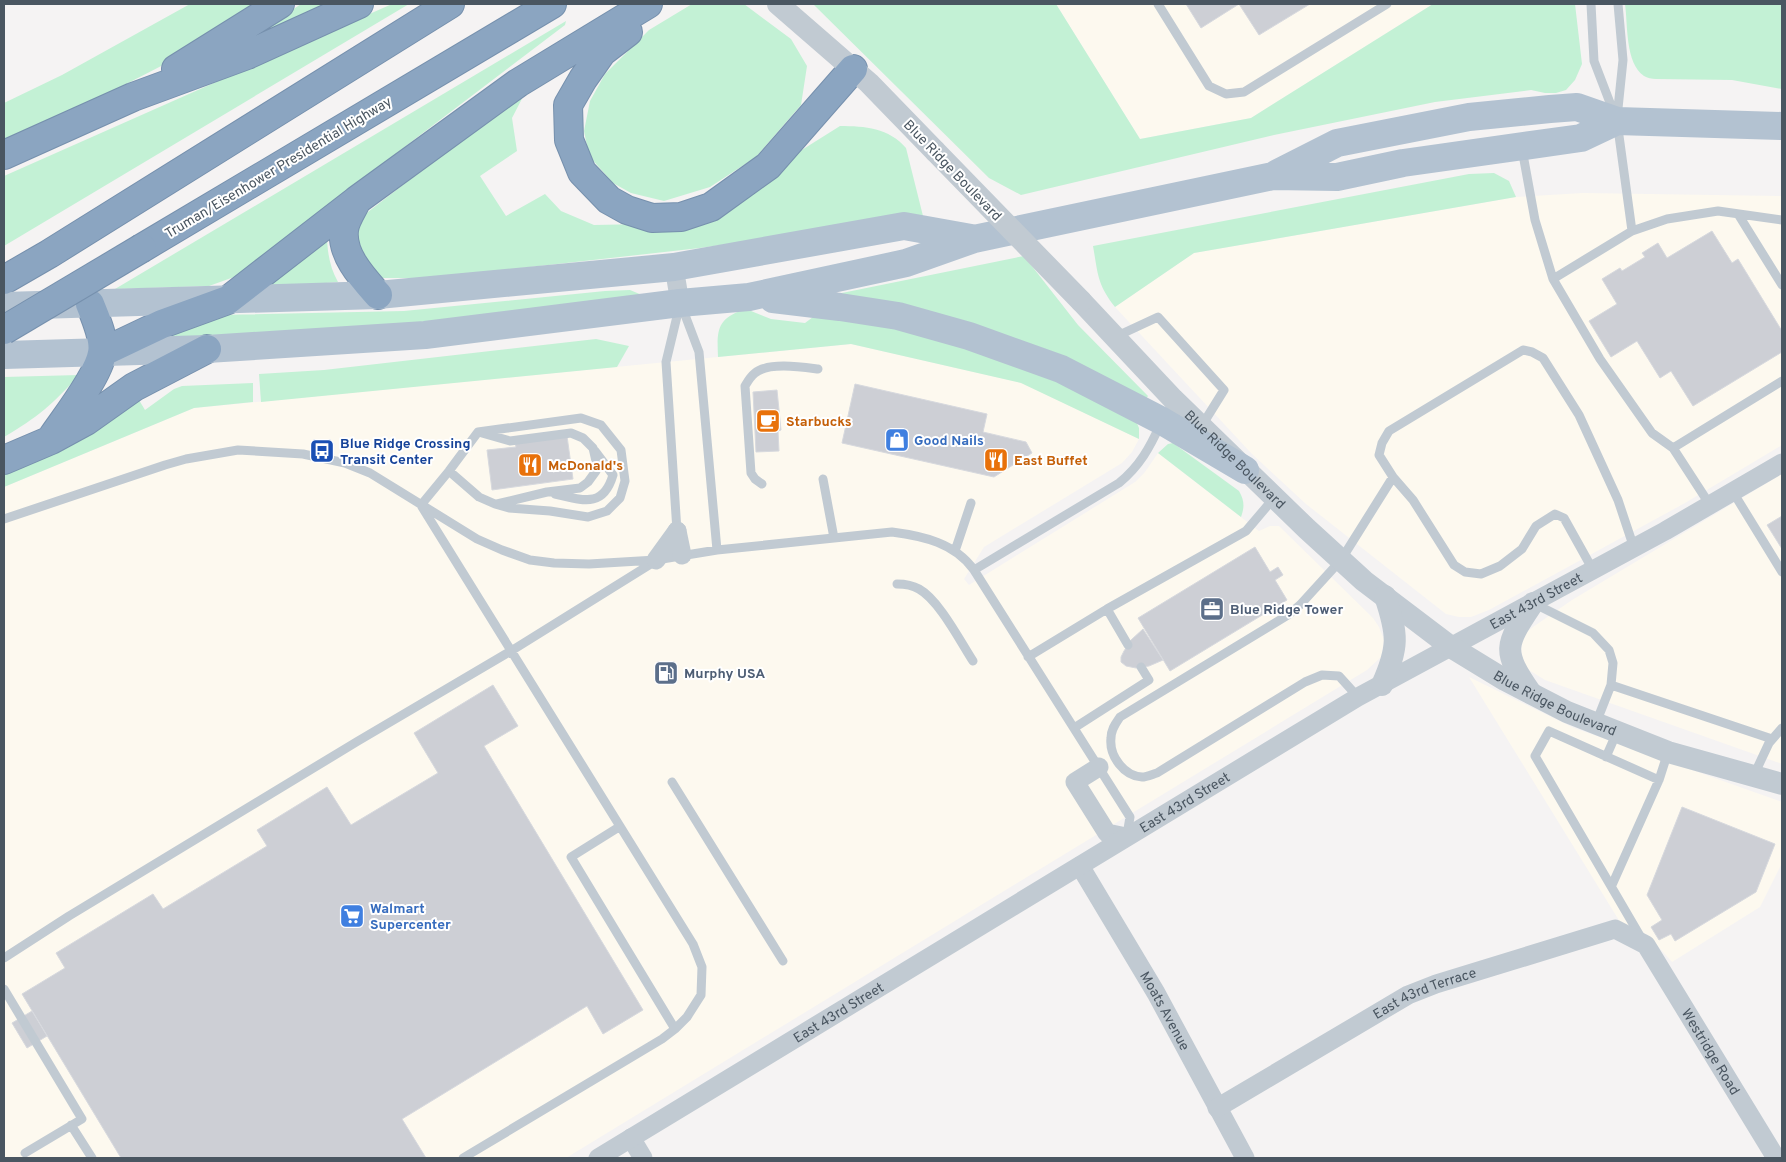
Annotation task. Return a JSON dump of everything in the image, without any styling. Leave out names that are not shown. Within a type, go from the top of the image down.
[{"type":"highway","points":[[133,96],[280,4]]},
{"type":"highway","points":[[4,155],[133,96],[247,55],[360,4]]},
{"type":"highway","points":[[4,280],[49,254],[450,4]]},
{"type":"highway","name":"Truman/Eisenhower Presidential Highway","points":[[4,330],[552,4]]},
{"type":"highway","points":[[103,352],[162,324],[228,300],[357,200],[518,83],[648,4]]},
{"type":"highway","points":[[664,4],[602,52],[583,79],[568,106],[569,140],[582,172],[610,200],[627,210],[652,218],[682,218],[711,207],[768,166],[853,69]]},
{"type":"highway","points":[[357,200],[344,229],[346,249],[359,273],[378,295]]},
{"type":"highway","points":[[51,440],[95,372],[103,352],[99,329],[90,304]]},
{"type":"highway","points":[[4,460],[51,440],[86,421],[134,387],[206,349]]},
{"type":"main road","points":[[1273,176],[1337,143],[1470,117],[1577,107],[1617,121],[1782,126]]},
{"type":"main road","points":[[4,355],[206,349],[425,335],[680,303],[749,297],[906,263],[974,239],[1273,176],[1338,177],[1403,163],[1581,138],[1617,121]]},
{"type":"main road","points":[[4,306],[378,295],[674,267],[904,226],[974,239]]},
{"type":"main road","points":[[749,297],[840,307],[898,316],[969,336],[1061,370],[1162,420],[1245,470]]},
{"type":"street","name":"Blue Ridge Boulevard","points":[[778,4],[869,84],[1201,427],[1245,470],[1341,560],[1385,596],[1451,647],[1505,680],[1567,712],[1668,752],[1782,784]]},
{"type":"street","points":[[674,267],[680,303]]},
{"type":"street","name":"East 43rd Street","points":[[598,1158],[1358,697],[1634,548],[1782,463]]},
{"type":"street","points":[[677,531],[682,555]]},
{"type":"street","points":[[656,560],[677,531]]},
{"type":"street","points":[[1382,684],[1394,654],[1396,637],[1385,596]]},
{"type":"street","points":[[1531,694],[1516,671],[1511,660],[1510,648],[1513,634],[1533,603]]},
{"type":"street","points":[[1099,767],[1075,782],[1107,833],[1126,837]]},
{"type":"street","name":"Moats Avenue","points":[[1080,866],[1156,993],[1245,1158]]},
{"type":"street","name":"East 43rd Terrace","points":[[1217,1108],[1408,995],[1436,984],[1615,930],[1646,945]]},
{"type":"street","name":"Westridge Road","points":[[1646,945],[1776,1158]]},
{"type":"street","points":[[631,1138],[643,1158]]},
{"type":"lane","points":[[1158,4],[1209,86],[1226,94],[1244,92],[1387,4]]},
{"type":"lane","points":[[1591,4],[1594,61],[1617,121],[1632,231]]},
{"type":"lane","points":[[1617,121],[1623,60],[1618,4]]},
{"type":"lane","points":[[1521,146],[1535,220],[1553,279],[1600,359],[1652,433],[1673,448],[1710,505]]},
{"type":"lane","points":[[1553,279],[1632,231],[1667,219],[1718,211],[1782,220]]},
{"type":"lane","points":[[1738,214],[1782,285]]},
{"type":"lane","points":[[677,531],[666,362],[680,303]]},
{"type":"lane","points":[[680,303],[699,352],[717,550]]},
{"type":"lane","points":[[1114,337],[1158,317],[1224,390],[1201,427]]},
{"type":"lane","points":[[1593,570],[1564,518],[1554,514],[1536,526],[1522,549],[1500,566],[1481,574],[1465,572],[1454,565],[1412,500],[1393,478],[1379,455],[1382,443],[1389,431],[1523,350],[1532,352],[1543,358],[1579,415],[1618,500],[1634,548]]},
{"type":"lane","points":[[762,484],[755,480],[751,474],[745,386],[756,372],[764,368],[787,366],[818,369]]},
{"type":"lane","points":[[1673,448],[1782,381]]},
{"type":"lane","points":[[421,505],[478,432],[581,418],[601,424],[621,450],[625,481],[620,498],[606,511],[588,517],[550,511],[509,508],[495,504],[479,497],[449,471]]},
{"type":"lane","points":[[974,570],[1118,483],[1131,473],[1151,446],[1162,420]]},
{"type":"lane","points":[[478,432],[510,441],[571,433],[583,438],[613,475],[605,493],[596,499],[585,501],[547,492]]},
{"type":"lane","points":[[495,504],[547,492],[580,488],[588,482],[596,471],[593,448]]},
{"type":"lane","points":[[4,519],[165,465],[186,459],[238,450],[302,454],[345,462],[370,473],[477,539],[530,560],[589,564],[656,560],[717,550],[892,532],[918,535],[956,551],[966,559],[974,570],[1130,817],[1126,837]]},
{"type":"lane","points":[[1358,697],[1339,676],[1322,675],[1305,682],[1157,773],[1144,777],[1130,774],[1120,765],[1113,753],[1110,739],[1113,728],[1120,717],[1288,615],[1300,605],[1341,560],[1393,478]]},
{"type":"lane","points":[[823,479],[834,538]]},
{"type":"lane","points":[[1733,492],[1782,572]]},
{"type":"lane","points":[[1028,656],[1246,531],[1274,498]]},
{"type":"lane","points":[[956,551],[971,503]]},
{"type":"lane","points":[[421,505],[693,944],[702,967],[701,996],[687,1017],[675,1029],[463,1158]]},
{"type":"lane","points":[[4,958],[84,907],[511,651],[656,560]]},
{"type":"lane","points":[[897,584],[919,588],[930,597],[973,661]]},
{"type":"lane","points":[[1533,603],[1593,633],[1609,650],[1613,663],[1611,685],[1596,724]]},
{"type":"lane","points":[[1107,610],[1128,644]]},
{"type":"lane","points":[[1074,728],[1149,680],[1141,667]]},
{"type":"lane","points":[[1611,685],[1772,739]]},
{"type":"lane","points":[[1754,776],[1769,743],[1782,728]]},
{"type":"lane","points":[[1646,945],[1535,756],[1549,731],[1659,780]]},
{"type":"lane","points":[[1606,757],[1617,732]]},
{"type":"lane","points":[[1612,885],[1659,780],[1668,752]]},
{"type":"lane","points":[[672,782],[783,961]]},
{"type":"lane","points":[[619,826],[571,856],[675,1029]]},
{"type":"lane","points":[[4,989],[82,1118],[25,1153]]},
{"type":"lane","points":[[72,1125],[92,1158]]},
{"type":"shaded area","points":[[1056,4],[1433,4],[1251,118],[1140,139]]},
{"type":"shaded area","points":[[1583,193],[1782,196],[1782,445],[1685,503],[1489,610],[1471,617],[1446,614],[1306,504],[1252,454],[1115,307],[1194,253],[1516,197]]},
{"type":"shaded area","points":[[851,344],[1022,383],[1139,439],[1132,452],[1122,463],[984,547],[964,579],[969,585],[1135,482],[1145,472],[1158,453],[1259,531],[1270,526],[1279,526],[1373,618],[1384,640],[1381,657],[1367,670],[566,1158],[4,1158],[4,487],[194,408]]},
{"type":"shaded area","points":[[1782,474],[1782,764],[1545,680],[1529,670],[1521,660],[1522,636],[1533,627],[1572,600]]},
{"type":"shaded area","points":[[1469,677],[1574,728],[1782,802],[1782,863],[1760,907],[1672,962],[1648,935],[1620,922]]},
{"type":"green space","points":[[190,4],[258,4],[169,62],[97,99],[4,139],[4,103],[62,75]]},
{"type":"green space","points":[[301,4],[337,4],[197,66],[273,23]]},
{"type":"green space","points":[[392,4],[409,4],[4,246],[4,176]]},
{"type":"green space","points":[[692,4],[744,4],[791,39],[807,66],[801,105],[756,157],[710,187],[664,201],[631,193],[613,183],[589,156],[584,131],[590,101],[605,74],[649,30]]},
{"type":"green space","points":[[813,4],[1056,4],[1140,139],[1251,118],[1433,4],[1575,4],[1582,64],[1575,80],[1566,90],[1556,93],[1531,90],[1435,102],[1274,135],[1021,195],[989,178]]},
{"type":"green space","points":[[1625,4],[1782,4],[1782,89],[1732,80],[1654,79],[1645,77],[1633,62],[1630,53]]},
{"type":"green space","points":[[566,21],[565,25],[254,265],[234,277],[209,286],[115,289]]},
{"type":"green space","points":[[527,89],[512,118],[517,151],[480,176],[506,216],[545,194],[561,211],[594,225],[643,224],[700,214],[840,126],[867,128],[884,132],[899,141],[906,148],[923,216],[700,248],[433,278],[380,278],[361,261],[355,233],[364,215]]},
{"type":"green space","points":[[1494,173],[1509,181],[1516,197],[1194,253],[1115,307],[1101,285],[1097,272],[1093,246],[1469,174]]},
{"type":"green space","points":[[327,232],[329,258],[338,282],[253,289]]},
{"type":"green space","points":[[1024,256],[1078,325],[1148,396],[1143,403],[827,296]]},
{"type":"green space","points":[[630,290],[642,295],[639,299],[231,342],[144,336],[216,315],[404,311]]},
{"type":"green space","points":[[743,310],[771,319],[805,323],[813,317],[922,330],[1023,363],[1136,421],[1139,428],[1139,439],[1021,383],[851,344],[718,357],[718,334],[723,322]]},
{"type":"green space","points":[[596,339],[629,346],[617,367],[261,402],[259,374],[324,370]]},
{"type":"green space","points":[[79,375],[44,409],[4,437],[4,377]]},
{"type":"green space","points":[[253,383],[253,402],[194,408],[4,487],[4,474],[33,461],[139,400],[145,410],[174,389],[182,386]]},
{"type":"green space","points":[[1173,443],[1239,491],[1243,503],[1241,517],[1158,453],[1168,444]]},
{"type":"building","points":[[1186,4],[1239,4],[1201,28]]},
{"type":"building","points":[[1239,4],[1310,4],[1259,35]]},
{"type":"building","points":[[1712,231],[1732,263],[1738,259],[1782,331],[1782,352],[1693,406],[1671,371],[1660,378],[1637,341],[1611,357],[1589,321],[1617,304],[1602,279],[1620,268],[1622,271],[1645,257],[1642,253],[1658,243],[1667,258]]},
{"type":"building","points":[[855,384],[987,414],[983,432],[1026,442],[1032,453],[994,477],[842,443]]},
{"type":"building","name":"Starbucks","points":[[777,390],[781,430],[778,431],[779,451],[756,452],[753,392]]},
{"type":"building","name":"McDonald's","points":[[567,436],[573,479],[492,490],[487,450],[516,447],[515,443]]},
{"type":"building","points":[[1782,516],[1782,549],[1767,525]]},
{"type":"building","name":"Blue Ridge Tower","points":[[1255,547],[1270,572],[1278,567],[1283,575],[1275,580],[1287,600],[1170,671],[1138,618]]},
{"type":"building","points":[[1143,629],[1163,660],[1149,666],[1136,668],[1126,666],[1121,662],[1121,657],[1131,640]]},
{"type":"building","name":"Walmart Supercenter","points":[[493,685],[518,726],[484,746],[643,1010],[603,1034],[587,1006],[402,1119],[426,1158],[121,1158],[22,994],[65,968],[56,953],[153,894],[163,909],[267,846],[257,830],[327,787],[351,825],[438,773],[414,733]]},
{"type":"building","points":[[1682,807],[1775,844],[1756,892],[1675,941],[1671,934],[1659,940],[1651,927],[1662,920],[1647,895]]},
{"type":"building","points":[[32,1011],[47,1036],[27,1048],[12,1023]]},
{"type":"place","name":"Starbucks","points":[[768,421]]},
{"type":"place","name":"Good Nails","points":[[897,440]]},
{"type":"place","name":"Blue Ridge Crossing Transit Center","points":[[322,451]]},
{"type":"place","name":"East Buffet","points":[[996,460]]},
{"type":"place","name":"McDonald's","points":[[530,465]]},
{"type":"place","name":"Blue Ridge Tower","points":[[1212,609]]},
{"type":"place","name":"Murphy USA","points":[[666,673]]},
{"type":"place","name":"Walmart Supercenter","points":[[352,916]]}]
